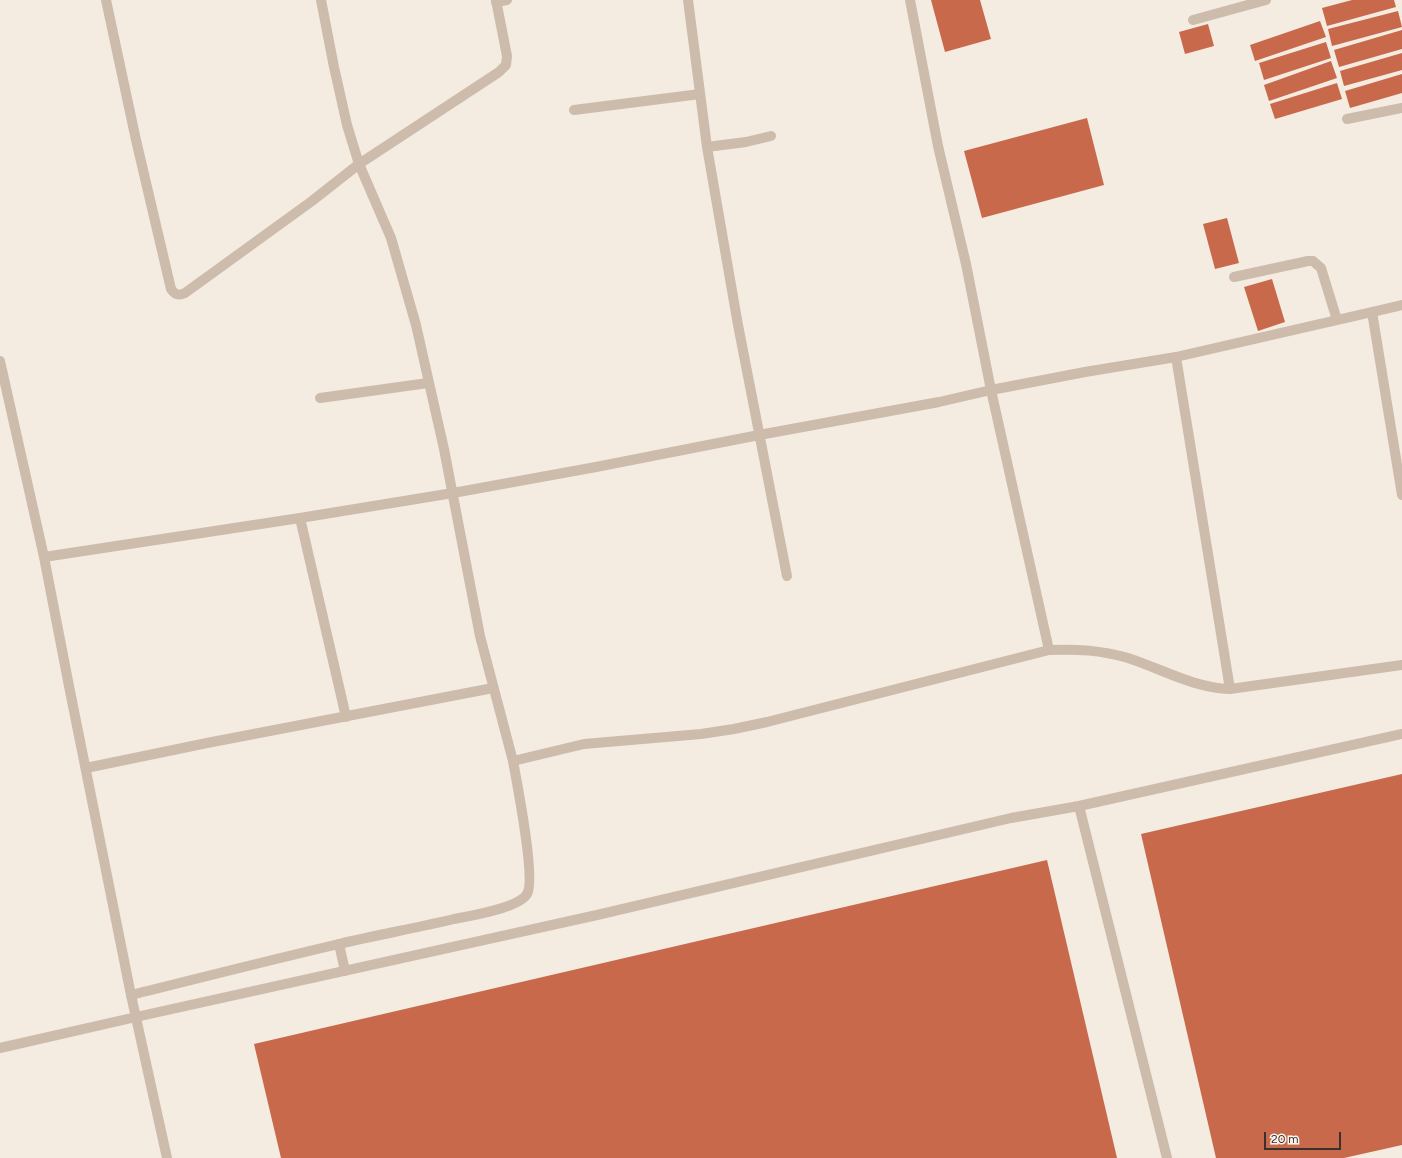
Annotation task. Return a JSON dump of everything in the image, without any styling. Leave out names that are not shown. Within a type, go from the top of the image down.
[{"type":"street","points":[[106,0],[136,140],[171,289],[177,295],[186,293],[312,201],[359,164],[493,77],[502,69],[506,65],[507,56],[496,1],[507,0]]},
{"type":"street","points":[[131,995],[339,944],[506,907],[527,896],[530,889],[530,868],[513,760],[480,636],[444,449],[416,325],[391,238],[359,164],[347,125],[334,67],[322,0]]},
{"type":"street","points":[[688,0],[707,147],[759,435],[787,576]]},
{"type":"street","points":[[910,0],[938,146],[966,264],[991,390],[1049,650]]},
{"type":"street","points":[[1193,20],[1266,0]]},
{"type":"street","points":[[574,110],[700,94]]},
{"type":"street","points":[[1347,119],[1402,108]]},
{"type":"street","points":[[707,147],[746,142],[771,136]]},
{"type":"street","points":[[1234,277],[1313,261],[1321,268],[1337,320]]},
{"type":"street","points":[[44,557],[300,518],[453,493],[596,467],[759,435],[898,410],[1085,372],[1176,358],[1402,305]]},
{"type":"street","points":[[1372,312],[1402,495]]},
{"type":"street","points":[[1176,358],[1230,689]]},
{"type":"street","points":[[0,361],[44,557],[131,995],[166,1158]]},
{"type":"street","points":[[320,398],[428,383]]},
{"type":"street","points":[[300,518],[346,717]]},
{"type":"street","points":[[513,760],[584,744],[678,736],[734,729],[767,722],[1049,650],[1089,650],[1109,654],[1128,659],[1206,686],[1230,689],[1402,665]]},
{"type":"street","points":[[86,768],[206,743],[493,688]]},
{"type":"street","points":[[0,1048],[597,915],[996,822],[1079,806],[1402,734]]},
{"type":"street","points":[[1079,806],[1167,1158]]},
{"type":"street","points":[[339,944],[345,971]]},
{"type":"building","points":[[931,0],[980,0],[991,39],[945,52]]},
{"type":"building","points":[[1352,0],[1394,0],[1396,7],[1327,26],[1322,8]]},
{"type":"building","points":[[1398,11],[1402,27],[1332,46],[1328,29]]},
{"type":"building","points":[[1320,21],[1326,37],[1255,61],[1250,45]]},
{"type":"building","points":[[1208,24],[1214,46],[1185,54],[1179,32]]},
{"type":"building","points":[[1402,30],[1402,49],[1339,67],[1334,50]]},
{"type":"building","points":[[1326,42],[1331,58],[1264,80],[1259,63]]},
{"type":"building","points":[[1402,53],[1402,70],[1344,86],[1340,71]]},
{"type":"building","points":[[1331,61],[1337,78],[1269,101],[1264,85]]},
{"type":"building","points":[[1402,74],[1402,93],[1350,108],[1345,91]]},
{"type":"building","points":[[1337,83],[1342,99],[1275,119],[1270,104]]},
{"type":"building","points":[[1087,118],[1104,185],[982,218],[964,151]]},
{"type":"building","points":[[1227,218],[1239,263],[1215,269],[1203,224]]},
{"type":"building","points":[[1272,279],[1285,322],[1258,331],[1244,287]]},
{"type":"building","points":[[1402,774],[1402,1145],[1344,1158],[1216,1158],[1141,834]]},
{"type":"building","points":[[1047,860],[1117,1158],[281,1158],[254,1044]]}]
